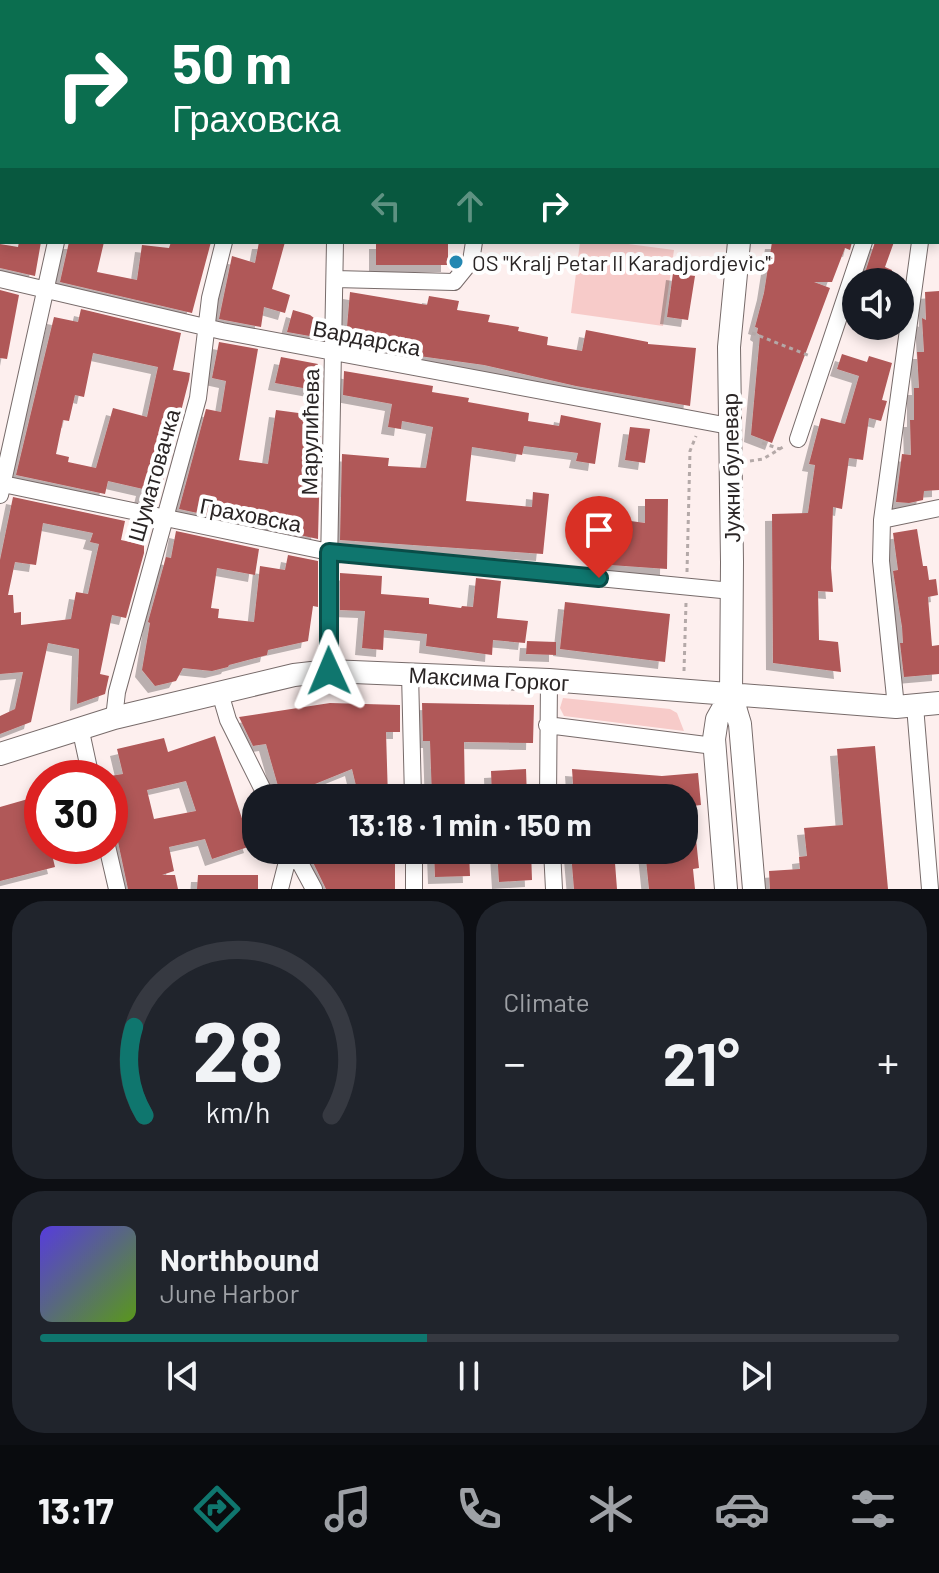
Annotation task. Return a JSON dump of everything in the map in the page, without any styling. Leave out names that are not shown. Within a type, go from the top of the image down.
[{"type":"main road","name":"Јужни булевар","points":[[739,244],[729,347],[731,694],[740,724],[754,889]]},
{"type":"main road","name":"Максима Горког","points":[[0,754],[114,718],[294,675],[329,671],[549,680],[905,706],[939,703]]},
{"type":"main road","name":"Јужни булевар","points":[[726,889],[714,746],[717,719],[731,694]]},
{"type":"street","points":[[1,490],[56,244]]},
{"type":"street","name":"Шуматовачка","points":[[114,718],[117,692],[198,398],[215,275],[223,244]]},
{"type":"street","name":"Марулићева","points":[[329,671],[335,244]]},
{"type":"street","points":[[335,279],[454,282],[471,261],[474,244]]},
{"type":"street","points":[[793,442],[863,244]]},
{"type":"street","points":[[920,244],[882,520],[881,561],[930,889]]},
{"type":"street","name":"Вардарска","points":[[0,279],[207,328],[700,423],[729,426]]},
{"type":"street","name":"Граховска","points":[[1,490],[164,518],[329,552],[732,591]]},
{"type":"street","points":[[882,520],[939,508]]},
{"type":"street","points":[[410,673],[413,784]]},
{"type":"street","points":[[548,784],[549,680]]},
{"type":"street","points":[[220,693],[228,720],[260,784]]},
{"type":"street","points":[[547,725],[714,746]]},
{"type":"street","points":[[80,727],[87,760]]},
{"type":"street","points":[[111,864],[117,889]]},
{"type":"street","points":[[280,889],[287,864]]},
{"type":"street","points":[[299,864],[314,889]]},
{"type":"street","points":[[414,864],[414,889]]},
{"type":"street","points":[[553,864],[554,889]]},
{"type":"path","points":[[752,333],[809,356]]},
{"type":"path","points":[[683,691],[690,451],[700,423]]},
{"type":"path","points":[[731,465],[763,459],[793,442]]},
{"type":"path","points":[[762,443],[780,449]]},
{"type":"shaded area","points":[[580,244],[628,244],[674,250],[663,326],[571,313]]},
{"type":"shaded area","points":[[563,698],[670,709],[677,713],[684,731],[564,716],[560,708]]},
{"type":"building","points":[[0,244],[18,247],[19,244],[41,244],[35,276],[0,268]]},
{"type":"building","points":[[69,244],[104,244],[97,272],[137,280],[142,245],[169,248],[170,244],[210,244],[192,313],[60,282]]},
{"type":"building","points":[[259,244],[284,244],[272,289],[290,295],[285,313],[264,307],[261,327],[219,319],[232,256],[255,263]]},
{"type":"building","points":[[376,244],[448,244],[448,265],[376,265]]},
{"type":"building","points":[[772,244],[852,244],[850,250],[845,248],[832,282],[814,282],[830,288],[772,443],[751,435],[760,335],[755,327]]},
{"type":"building","points":[[874,244],[893,244],[885,267],[887,268],[867,268]]},
{"type":"building","points":[[673,273],[695,276],[688,320],[667,317]]},
{"type":"building","points":[[0,290],[19,295],[7,359],[0,358]]},
{"type":"building","points":[[939,291],[939,490],[924,491],[923,500],[896,502],[902,454],[911,455],[910,420],[914,420],[914,388],[919,388],[917,352],[924,352],[922,318],[926,320],[925,292]]},
{"type":"building","points":[[350,292],[427,305],[429,296],[459,301],[457,310],[490,315],[488,322],[519,327],[518,331],[548,337],[547,345],[582,351],[586,330],[648,344],[696,348],[690,406],[576,386],[484,365],[419,356],[420,352],[346,339]]},
{"type":"building","points":[[81,309],[181,333],[173,370],[190,373],[157,505],[140,501],[143,489],[108,481],[105,494],[16,475],[54,317],[78,322]],"holes":[[[93,353],[158,367],[147,417],[113,408],[96,468],[68,462],[69,457],[56,454],[63,420],[69,421],[75,395],[84,397]]]},
{"type":"building","points":[[293,310],[310,315],[322,324],[321,338],[287,332]]},
{"type":"building","points":[[219,342],[258,349],[239,460],[268,464],[276,410],[321,416],[318,539],[179,509],[206,409],[221,412],[226,381],[212,378]]},
{"type":"building","points":[[842,354],[867,362],[869,356],[892,363],[882,400],[887,401],[881,421],[869,418],[863,460],[849,458],[842,509],[833,507],[833,592],[818,591],[819,640],[838,642],[841,672],[773,663],[772,514],[808,513],[815,465],[809,464],[821,418],[845,424],[859,376],[837,369]]},
{"type":"building","points":[[281,357],[318,364],[314,390],[275,383]]},
{"type":"building","points":[[344,371],[433,386],[432,392],[529,413],[528,421],[559,426],[561,415],[601,423],[595,464],[576,461],[578,453],[524,446],[522,455],[472,447],[466,501],[532,507],[533,492],[549,494],[543,554],[340,540],[342,454],[389,458],[388,466],[426,468],[433,427],[402,421],[401,429],[388,427],[392,404],[343,395]]},
{"type":"building","points":[[630,427],[650,429],[645,463],[625,460]]},
{"type":"building","points":[[13,497],[125,521],[121,540],[144,545],[126,618],[112,615],[100,674],[109,676],[105,694],[77,704],[79,649],[48,643],[31,722],[0,734],[0,716],[15,709],[23,672],[0,674],[0,560]],"holes":[[[43,523],[93,533],[90,542],[99,544],[88,594],[76,592],[71,619],[21,625],[21,612],[14,613],[13,595],[8,595],[15,562],[36,565]]]},
{"type":"building","points":[[645,499],[668,499],[667,569],[596,564],[602,517],[645,523]]},
{"type":"building","points":[[917,529],[923,566],[927,566],[929,580],[936,579],[938,595],[928,597],[932,646],[939,645],[939,674],[904,677],[900,643],[903,643],[902,627],[893,571],[898,570],[893,533]]},
{"type":"building","points":[[176,531],[259,549],[255,575],[217,568],[211,608],[219,609],[218,618],[254,622],[260,566],[285,570],[288,555],[318,561],[318,607],[313,606],[308,641],[268,650],[267,655],[212,671],[183,668],[176,681],[155,686],[142,670],[148,622],[166,557],[171,558]]},
{"type":"building","points":[[340,573],[382,576],[381,594],[429,598],[429,604],[461,608],[473,607],[476,578],[501,581],[497,618],[528,621],[525,643],[493,640],[492,655],[426,646],[427,634],[384,630],[383,650],[362,648],[365,611],[340,610]]},
{"type":"building","points":[[565,602],[670,614],[665,662],[560,649]]},
{"type":"building","points":[[527,641],[556,642],[556,655],[526,654]]},
{"type":"building","points":[[330,703],[400,705],[400,732],[386,732],[388,784],[356,784],[352,769],[315,784],[277,784],[266,744],[253,746],[239,717]]},
{"type":"building","points":[[422,703],[534,705],[533,743],[464,742],[465,784],[432,784],[430,741],[423,741]]},
{"type":"building","points":[[215,736],[242,818],[242,849],[212,859],[205,839],[169,847],[174,871],[162,875],[175,875],[178,889],[128,889],[123,864],[128,864],[128,760],[120,760],[117,749],[164,738],[168,752]],"holes":[[[186,781],[196,811],[154,819],[147,790]]]},
{"type":"building","points":[[875,746],[888,889],[770,889],[769,871],[800,869],[799,857],[807,856],[804,828],[843,825],[837,749]]},
{"type":"building","points":[[526,769],[527,784],[491,784],[491,771]]},
{"type":"building","points":[[572,769],[662,776],[698,773],[701,805],[698,805],[698,784],[573,784]]},
{"type":"building","points":[[24,800],[24,864],[54,864],[55,867],[0,881],[0,807]]},
{"type":"building","points":[[698,858],[699,868],[693,869],[695,889],[649,889],[646,864],[698,864]]},
{"type":"building","points":[[314,864],[395,864],[395,889],[326,889]]},
{"type":"building","points":[[435,864],[470,864],[470,876],[435,877]]},
{"type":"building","points":[[498,864],[531,864],[532,880],[499,882]]},
{"type":"building","points":[[572,864],[615,864],[617,889],[574,889]]},
{"type":"building","points":[[198,875],[258,875],[258,889],[197,889]]},
{"type":"place","name":"OS \"Kralj Petar II Karadjordjevic\"","points":[[456,262]]},
{"type":"route","points":[[329,671],[329,552],[599,578]]}]
